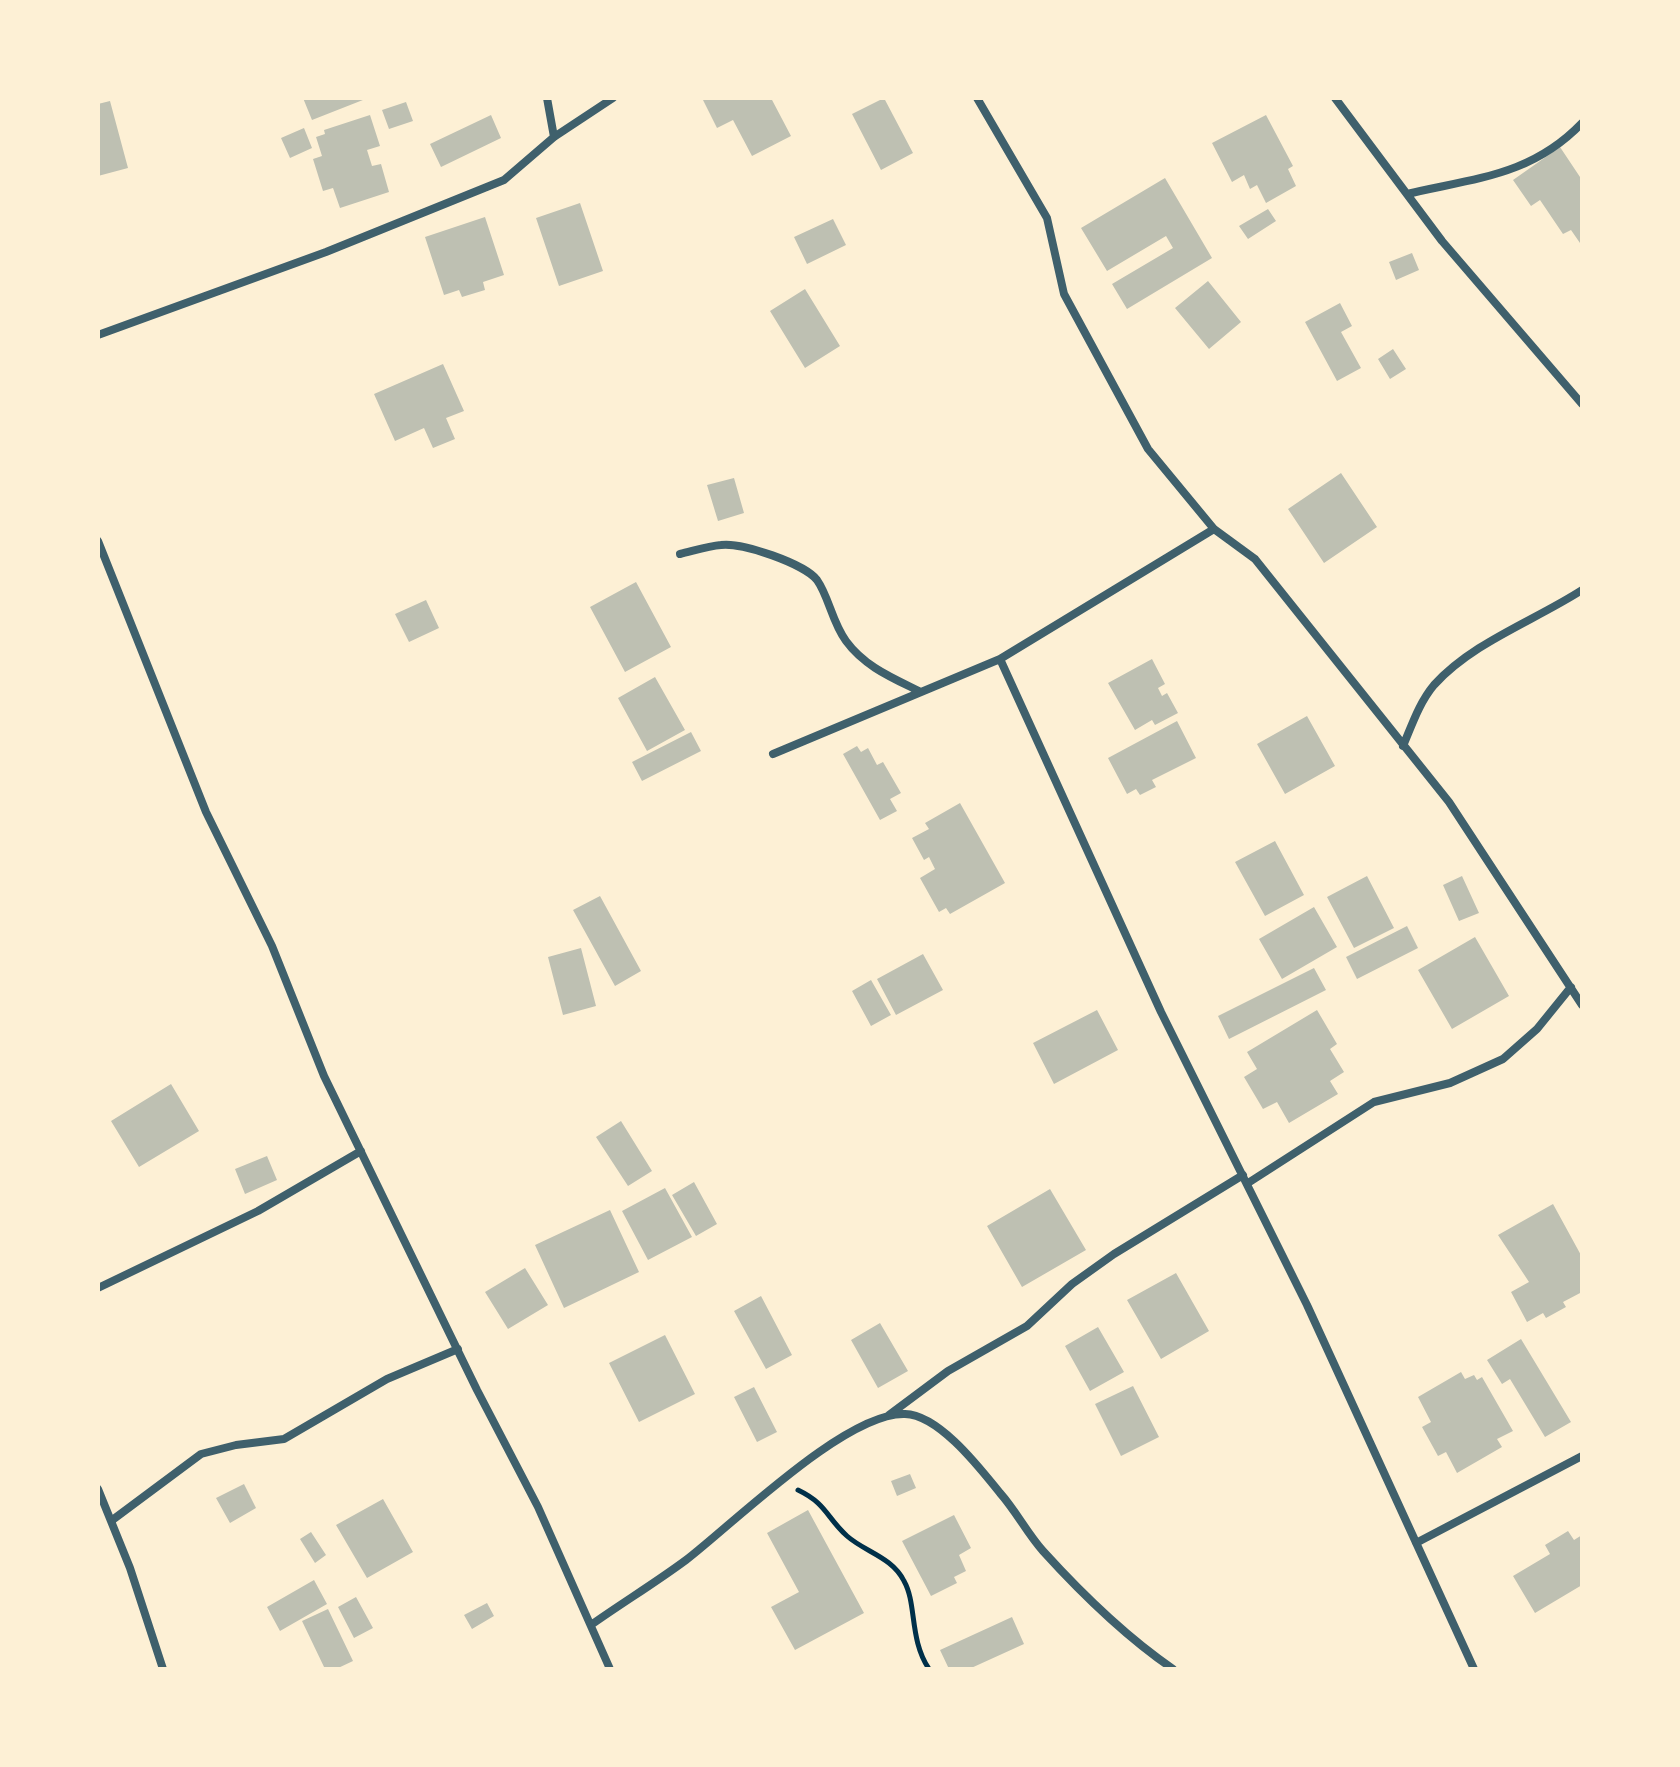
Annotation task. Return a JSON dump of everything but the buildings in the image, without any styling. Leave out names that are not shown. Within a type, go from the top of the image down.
[{"type":"street","points":[[547,98],[554,137]]},
{"type":"street","points":[[98,335],[326,252],[504,180],[554,137],[613,98]]},
{"type":"street","points":[[977,98],[1047,218],[1064,294],[1148,449],[1214,529],[1255,559],[1449,802],[1582,1005]]},
{"type":"street","points":[[1335,98],[1442,241],[1582,404]]},
{"type":"street","points":[[1407,194],[1517,170],[1558,148],[1582,123]]},
{"type":"street","points":[[773,754],[1000,659],[1214,529]]},
{"type":"street","points":[[98,541],[206,812],[272,946],[324,1076],[538,1507],[610,1669]]},
{"type":"street","points":[[680,554],[725,544],[782,559],[808,571],[818,582],[828,611],[846,641],[872,668],[921,692]]},
{"type":"street","points":[[1403,746],[1419,706],[1435,684],[1488,643],[1582,590]]},
{"type":"street","points":[[1000,659],[1161,1012],[1245,1179],[1474,1669]]},
{"type":"street","points":[[591,1625],[686,1560],[780,1482],[848,1435],[885,1418],[948,1371],[1027,1326],[1072,1284],[1114,1254],[1374,1102],[1450,1083],[1503,1059],[1537,1029],[1571,987]]},
{"type":"street","points":[[98,1288],[258,1211],[361,1151]]},
{"type":"street","points":[[111,1521],[201,1454],[236,1445],[284,1439],[387,1379],[458,1349]]},
{"type":"street","points":[[885,1418],[904,1414],[931,1420],[1001,1493],[1042,1550],[1110,1620],[1173,1669]]},
{"type":"street","points":[[1416,1543],[1582,1456]]},
{"type":"street","points":[[98,1489],[163,1669]]},
{"type":"path","points":[[780,1482],[819,1501],[847,1536],[892,1564],[906,1583],[914,1633],[929,1669]]}]
